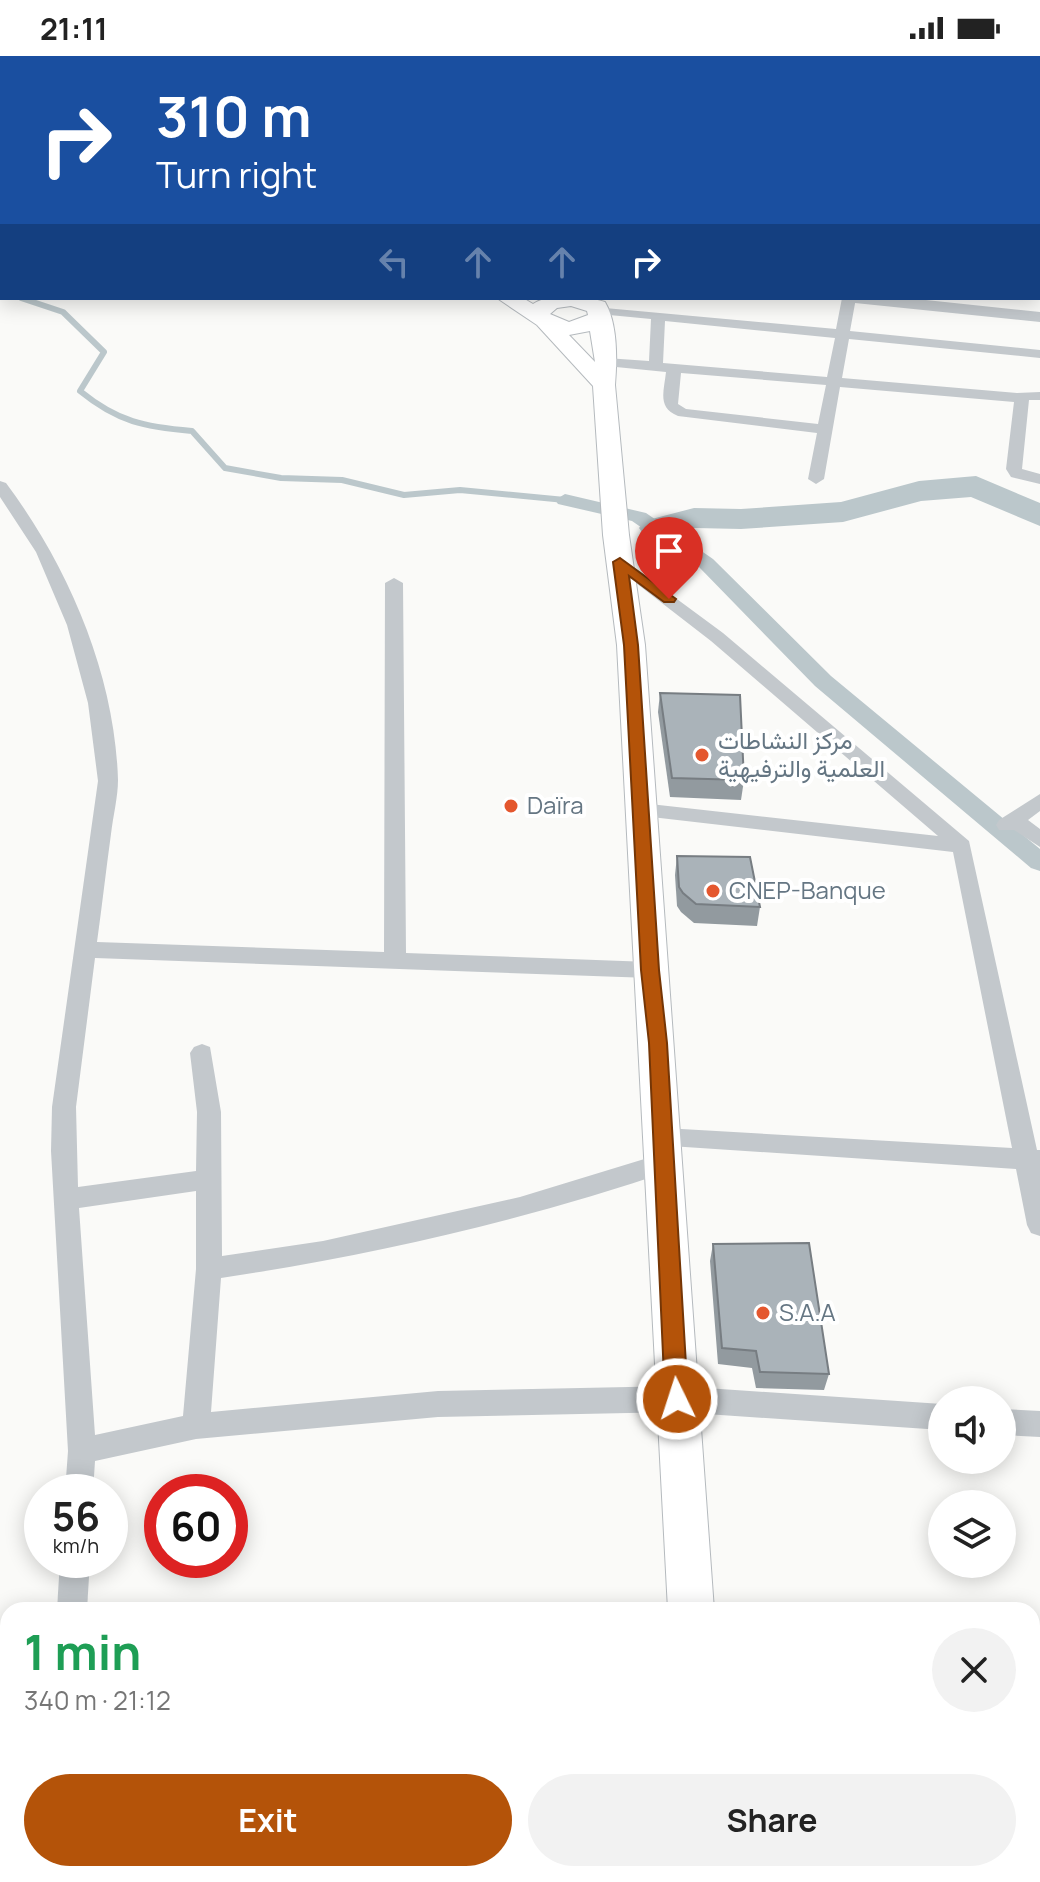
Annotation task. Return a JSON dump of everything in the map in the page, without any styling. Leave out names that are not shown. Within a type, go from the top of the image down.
[{"type":"main road","points":[[511,300],[543,320],[605,373]]},
{"type":"main road","points":[[543,320],[540,309],[557,300]]},
{"type":"main road","points":[[543,320],[564,328],[582,327],[599,308]]},
{"type":"main road","points":[[599,308],[618,548],[631,645],[690,1602]]},
{"type":"street","points":[[816,479],[849,300]]},
{"type":"street","points":[[874,300],[1040,317]]},
{"type":"street","points":[[599,308],[1040,354]]},
{"type":"street","points":[[656,366],[658,316]]},
{"type":"street","points":[[605,373],[656,366],[1021,398]]},
{"type":"street","points":[[674,368],[670,404],[673,409],[683,413],[825,429]]},
{"type":"street","points":[[1040,396],[1023,394],[1021,398],[1014,469],[1017,474],[1040,479]]},
{"type":"street","points":[[0,486],[26,517],[62,584],[95,692],[104,736],[108,781],[64,1107],[82,1451],[80,1474]]},
{"type":"street","points":[[618,548],[717,637],[962,846],[1034,1160],[1040,1225]]},
{"type":"street","points":[[394,583],[395,961]]},
{"type":"street","points":[[1040,801],[1010,823],[1040,840]]},
{"type":"street","points":[[641,810],[962,846]]},
{"type":"street","points":[[86,950],[650,970]]},
{"type":"street","points":[[196,1426],[209,1269],[209,1112],[202,1053]]},
{"type":"street","points":[[209,1269],[323,1252],[505,1211],[664,1151],[1034,1160]]},
{"type":"street","points":[[68,1199],[208,1179]]},
{"type":"street","points":[[82,1451],[196,1426],[438,1404],[677,1399],[928,1416]]},
{"type":"street","points":[[1016,1423],[1040,1424]]},
{"type":"street","points":[[72,1602],[74,1578]]},
{"type":"building","name":"مركز النشاطات العلمية والترفيهية","points":[[660,693],[740,695],[744,780],[672,778]]},
{"type":"building","points":[[677,856],[750,857],[760,907],[696,904],[679,887]]},
{"type":"building","name":"S.A.A","points":[[809,1243],[829,1374],[760,1372],[756,1351],[722,1348],[713,1244]]},
{"type":"waterway","points":[[27,300],[63,312],[104,352],[80,391],[107,410],[133,421],[192,431],[225,468],[281,478],[342,480],[404,495],[460,490],[565,500]]},
{"type":"waterway","points":[[656,528],[694,518],[741,519],[843,512],[919,491],[976,486],[1040,516]]},
{"type":"waterway","points":[[565,500],[639,517],[706,563],[823,681],[1040,862]]},
{"type":"place","name":"مركز النشاطات العلمية والترفيهية","points":[[702,755]]},
{"type":"place","name":"Daïra","points":[[511,806]]},
{"type":"place","name":"CNEP-Banque","points":[[713,891]]},
{"type":"place","name":"S.A.A","points":[[763,1313]]},
{"type":"route","points":[[669,599],[620,562],[631,645],[650,970],[664,1138],[668,1267],[677,1399]]}]
